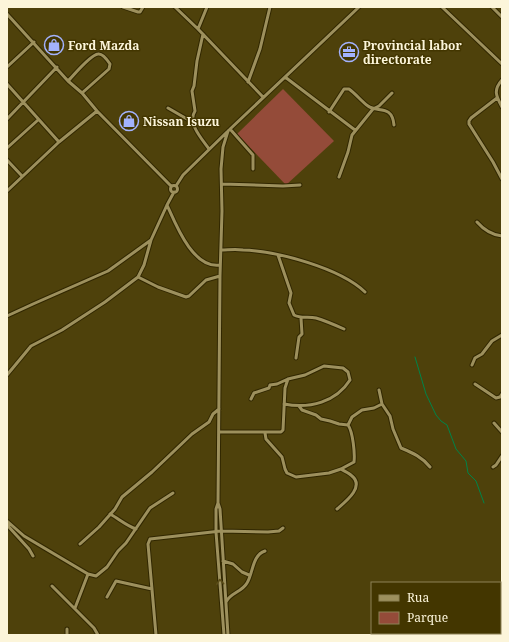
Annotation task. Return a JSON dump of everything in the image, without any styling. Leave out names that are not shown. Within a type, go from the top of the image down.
[{"type":"street","points":[[123,7],[140,12],[143,7]]},
{"type":"street","points":[[175,7],[263,97]]},
{"type":"street","points":[[198,29],[207,7]]},
{"type":"street","points":[[248,82],[260,49],[270,7]]},
{"type":"street","points":[[7,375],[31,346],[62,330],[105,302],[138,276],[144,265],[151,240],[167,205],[177,189],[176,186],[183,175],[359,7]]},
{"type":"street","points":[[442,7],[502,64]]},
{"type":"street","points":[[492,7],[502,17]]},
{"type":"street","points":[[7,14],[57,67],[68,81],[82,93],[97,111],[171,186],[171,190],[174,192]]},
{"type":"street","points":[[203,34],[192,91],[195,111],[192,120],[199,136],[209,149]]},
{"type":"street","points":[[7,67],[34,42]]},
{"type":"street","points":[[68,81],[92,57],[98,54],[102,55],[110,64],[109,69],[82,93]]},
{"type":"street","points":[[7,118],[57,67]]},
{"type":"street","points":[[285,77],[329,112],[355,130]]},
{"type":"street","points":[[502,80],[495,92],[502,107]]},
{"type":"street","points":[[7,84],[59,142]]},
{"type":"street","points":[[329,112],[344,89],[348,89],[356,94],[369,107],[373,109],[379,108],[391,115],[394,125]]},
{"type":"street","points":[[339,178],[352,135],[355,130],[373,109],[392,93]]},
{"type":"street","points":[[497,98],[471,118],[469,124],[502,179]]},
{"type":"street","points":[[168,108],[187,119],[192,120]]},
{"type":"street","points":[[7,191],[59,142],[97,111]]},
{"type":"street","points":[[7,148],[38,120]]},
{"type":"street","points":[[229,130],[253,155],[253,169]]},
{"type":"street","points":[[228,635],[220,509],[218,503],[218,432],[221,169],[223,147],[229,130]]},
{"type":"street","points":[[7,160],[22,176]]},
{"type":"street","points":[[222,184],[283,186],[300,185]]},
{"type":"street","points":[[171,186],[176,186]]},
{"type":"street","points":[[167,205],[179,232],[190,249],[208,264],[214,266],[220,265]]},
{"type":"street","points":[[477,222],[490,233],[502,236]]},
{"type":"street","points":[[7,316],[108,271],[151,240]]},
{"type":"street","points":[[221,250],[243,250],[278,255],[301,261],[339,275],[355,283],[365,292]]},
{"type":"street","points":[[278,255],[291,293],[289,303],[295,316],[301,318],[315,318],[344,329]]},
{"type":"street","points":[[138,276],[158,288],[186,297],[206,280],[220,276]]},
{"type":"street","points":[[296,358],[299,337],[302,334],[301,318]]},
{"type":"street","points":[[472,365],[475,358],[482,354],[492,341],[502,335]]},
{"type":"street","points":[[251,399],[254,393],[268,388],[270,385],[277,384],[288,379],[305,376],[324,366],[343,368],[348,372],[350,380],[340,393],[322,402],[299,406],[284,404]]},
{"type":"street","points":[[218,432],[281,432],[283,430],[285,388],[288,379]]},
{"type":"street","points":[[476,384],[496,398],[500,397],[502,394]]},
{"type":"street","points":[[379,390],[382,404],[390,416],[393,429],[401,448],[420,457],[426,461],[430,467]]},
{"type":"street","points":[[348,425],[352,417],[362,410],[374,408],[382,404]]},
{"type":"street","points":[[299,406],[302,410],[316,415],[321,420],[348,425]]},
{"type":"street","points":[[80,544],[99,527],[115,509],[122,497],[152,472],[192,434],[209,422],[213,414],[219,409]]},
{"type":"street","points":[[494,423],[502,432]]},
{"type":"street","points":[[265,433],[266,439],[282,457],[287,473],[292,476],[299,477],[325,473],[341,469],[348,464],[352,464],[355,460],[350,428],[348,425]]},
{"type":"street","points":[[493,466],[496,465],[502,456]]},
{"type":"street","points":[[336,509],[352,495],[356,488],[356,482],[353,476],[341,469]]},
{"type":"street","points":[[7,522],[24,536],[88,574],[96,576],[106,568],[150,508],[173,493]]},
{"type":"street","points":[[218,503],[216,509],[216,532],[224,635]]},
{"type":"street","points":[[110,514],[121,519],[130,527],[136,529]]},
{"type":"street","points":[[7,522],[8,526],[29,549],[33,556]]},
{"type":"street","points":[[156,635],[148,544],[150,539],[221,531],[268,532],[283,528]]},
{"type":"street","points":[[226,604],[230,596],[237,593],[246,585],[259,553],[265,551]]},
{"type":"street","points":[[217,553],[222,553]]},
{"type":"street","points":[[223,560],[233,564],[242,572],[249,575]]},
{"type":"street","points":[[75,608],[88,574]]},
{"type":"street","points":[[108,597],[115,581],[152,589]]},
{"type":"street","points":[[52,586],[94,628],[98,635]]},
{"type":"street","points":[[67,629],[67,635]]},
{"type":"green space","points":[[283,89],[334,141],[286,185],[237,134]]},
{"type":"waterway","points":[[415,357],[426,394],[436,415],[447,425],[456,449],[466,461],[468,473],[476,481],[484,503]]},
{"type":"place","name":"Ford Mazda","points":[[54,45]]},
{"type":"place","name":"Provincial labor directorate","points":[[349,52]]},
{"type":"place","name":"Nissan Isuzu","points":[[129,121]]}]
